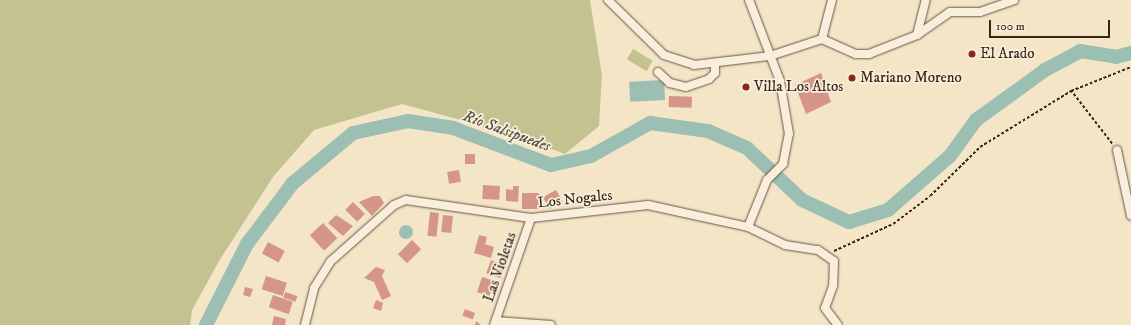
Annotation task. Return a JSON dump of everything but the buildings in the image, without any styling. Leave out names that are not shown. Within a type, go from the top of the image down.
[{"type":"street","points":[[608,0],[664,55],[694,65],[715,64],[770,56],[822,39],[856,54],[869,54],[918,35],[950,12],[980,12],[1014,0]]},
{"type":"street","points":[[748,227],[767,180],[783,164],[789,134],[784,93],[749,0]]},
{"type":"street","points":[[822,39],[832,0]]},
{"type":"street","points":[[918,35],[926,0]]},
{"type":"street","points":[[658,72],[670,83],[686,87],[709,79],[715,73],[715,64]]},
{"type":"street","points":[[1117,150],[1131,216]]},
{"type":"street","name":"Los Nogales","points":[[305,325],[320,274],[336,256],[394,205],[406,200],[531,218],[648,205],[748,227],[785,245],[826,254]]},
{"type":"street","name":"Las Violetas","points":[[495,323],[531,218]]},
{"type":"street","points":[[826,254],[834,261],[835,272],[825,308],[838,325]]},
{"type":"street","points":[[495,323],[552,325]]},
{"type":"path","points":[[826,254],[893,224],[930,196],[980,147],[1071,91],[1131,67]]},
{"type":"path","points":[[1071,91],[1117,150]]},
{"type":"shaded area","points":[[0,0],[590,0],[602,76],[599,126],[565,154],[505,132],[402,104],[314,130],[273,177],[219,261],[192,310],[190,325],[0,325]]},
{"type":"shaded area","points":[[633,49],[653,61],[647,71],[627,59]]},
{"type":"water","points":[[664,80],[665,100],[630,102],[629,82]]},
{"type":"water","points":[[406,225],[411,227],[413,232],[411,237],[406,239],[401,237],[399,232],[401,227]]},
{"type":"waterway","name":"Río Salsipuedes","points":[[206,325],[247,244],[293,183],[353,133],[408,121],[453,128],[551,165],[591,156],[650,123],[708,131],[747,148],[802,200],[849,222],[888,210],[950,156],[976,120],[1045,70],[1080,51],[1116,57],[1131,53]]},
{"type":"place","name":"El Arado","points":[[972,54]]},
{"type":"place","name":"Mariano Moreno","points":[[852,78]]},
{"type":"place","name":"Villa Los Altos","points":[[746,87]]}]
